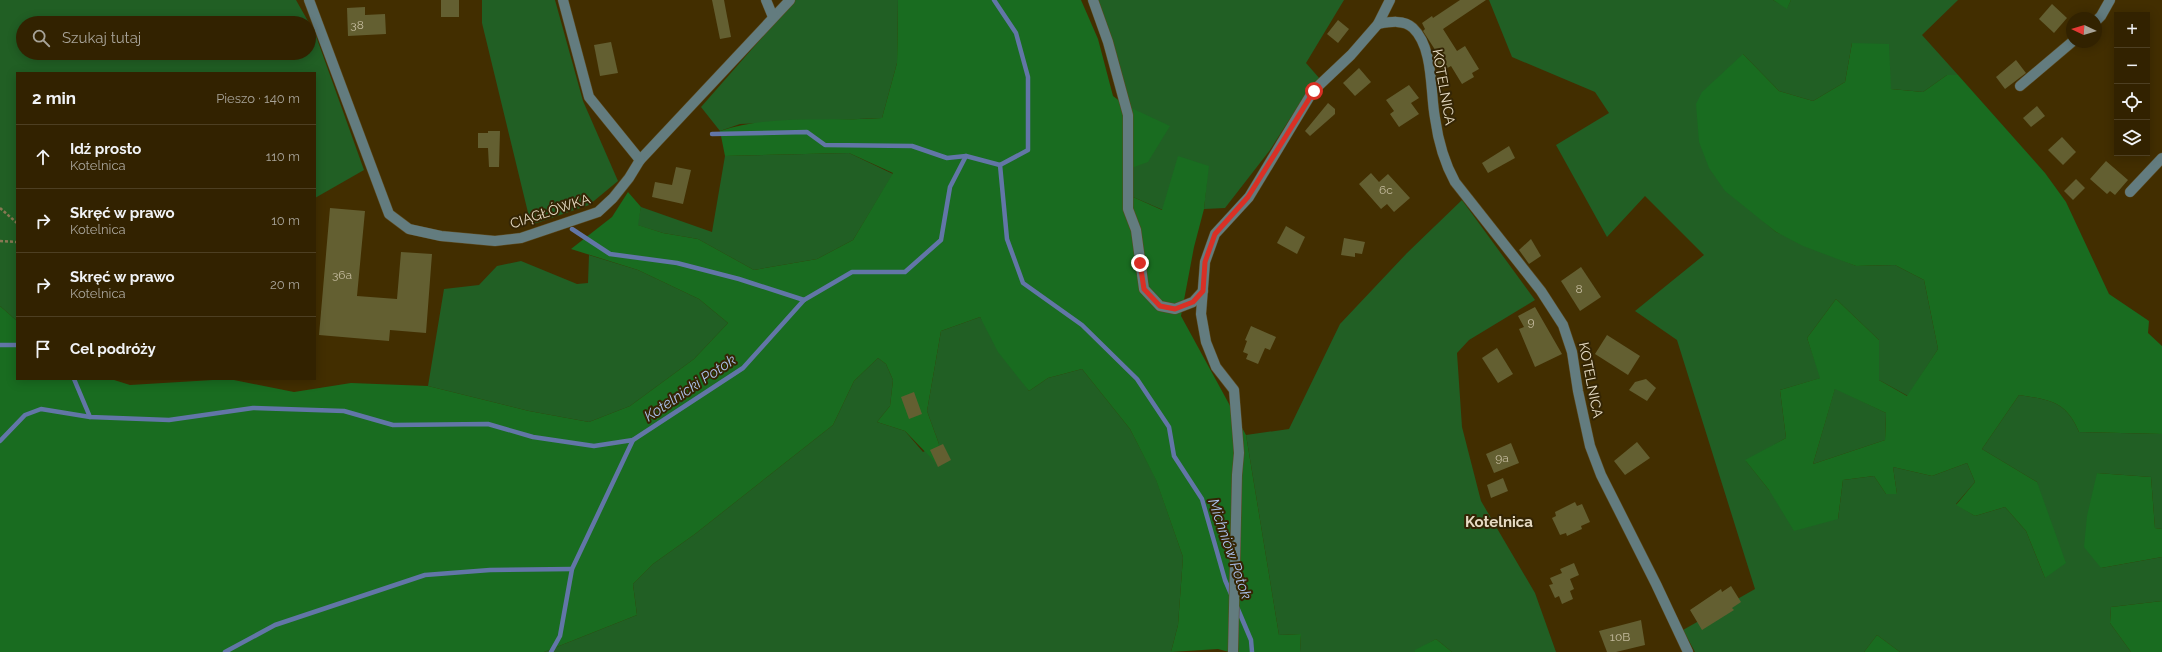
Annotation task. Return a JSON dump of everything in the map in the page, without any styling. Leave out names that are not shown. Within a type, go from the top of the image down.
[{"type":"street","name":"CIĄGŁÓWKA","points":[[309,0],[315,16]]},
{"type":"street","points":[[563,0],[589,97],[640,160]]},
{"type":"street","points":[[766,0],[773,17]]},
{"type":"street","name":"CIĄGŁÓWKA","points":[[316,19],[388,214],[409,229],[441,236],[494,241],[522,238],[598,212],[613,198],[629,178],[640,160],[790,0]]},
{"type":"street","points":[[1093,0],[1108,42],[1128,116],[1128,209],[1136,230],[1144,289],[1160,306],[1175,309],[1193,302],[1203,291]]},
{"type":"street","points":[[1233,652],[1238,445],[1234,390],[1216,367],[1206,342],[1201,314],[1205,262],[1215,234],[1248,197],[1314,91],[1351,55],[1378,24],[1390,0]]},
{"type":"street","points":[[2102,14],[2110,0]]},
{"type":"street","name":"KOTELNICA","points":[[1378,24],[1400,22],[1408,24],[1420,38],[1428,59],[1435,118],[1448,169],[1455,182],[1541,292],[1563,325],[1572,352],[1578,391],[1590,446],[1601,475],[1656,584],[1688,652]]},
{"type":"street","points":[[2020,86],[2066,47]]},
{"type":"street","points":[[2130,192],[2162,158]]},
{"type":"path","points":[[0,208],[16,222]]},
{"type":"path","points":[[0,241],[16,242]]},
{"type":"green space","points":[[0,0],[296,0],[305,16],[16,16],[16,60],[316,60],[316,36],[364,170],[316,197],[316,72],[16,72],[16,320],[0,306]]},
{"type":"green space","points":[[482,0],[555,0],[583,101],[618,181],[589,205],[531,225],[482,23]]},
{"type":"green space","points":[[795,0],[898,0],[897,63],[882,118],[740,124],[720,131],[701,107]]},
{"type":"green space","points":[[898,0],[1081,0],[1098,39],[1113,96],[1125,105],[1170,126],[1148,162],[1126,170],[1133,197],[1162,210],[1178,156],[1209,166],[1204,209],[1194,247],[1181,316],[1246,435],[1279,635],[1301,634],[1300,652],[1229,652],[1218,649],[1171,652],[1178,625],[1183,557],[1156,480],[1130,429],[1082,369],[1048,378],[1029,391],[998,352],[980,317],[941,331],[927,411],[939,444],[936,463],[905,431],[877,422],[890,406],[893,380],[886,364],[878,358],[854,381],[833,425],[695,534],[653,564],[633,584],[637,615],[544,652],[0,652],[0,306],[16,320],[16,380],[114,380],[130,385],[234,380],[294,392],[351,383],[428,386],[529,411],[589,422],[630,406],[694,359],[728,323],[699,299],[638,270],[571,249],[612,217],[628,192],[641,207],[638,225],[663,233],[698,239],[754,270],[817,259],[853,240],[893,173],[849,153],[725,156],[720,131],[759,122],[779,120],[882,118],[897,63]]},
{"type":"green space","points":[[1096,0],[1344,0],[1306,63],[1320,79],[1305,95],[1270,150],[1225,208],[1204,209],[1208,166],[1163,210],[1133,197],[1125,105],[1119,62]]},
{"type":"green space","points":[[1489,0],[1773,0],[1787,8],[1791,0],[1958,0],[1922,35],[1958,75],[1947,75],[1923,92],[1891,89],[1852,43],[1845,82],[1813,101],[1779,91],[1743,54],[1754,213],[1776,232],[1856,266],[1895,265],[1924,280],[1938,349],[1908,396],[1879,380],[1879,340],[1836,299],[1807,338],[1821,378],[1780,390],[1786,438],[1746,461],[1769,490],[1838,519],[1843,480],[1874,476],[1886,494],[1897,494],[1893,467],[1932,476],[1967,463],[1975,482],[1956,504],[1975,516],[2005,507],[2026,531],[2045,578],[2037,482],[1982,449],[2019,395],[2056,404],[2068,414],[2079,432],[2162,434],[2162,529],[2155,528],[2151,477],[2097,473],[2101,568],[2162,557],[2162,601],[2111,607],[2110,623],[2131,652],[1900,652],[1877,635],[1864,652],[1695,652],[1683,630],[1755,589],[1677,340],[1635,311],[1704,255],[1645,196],[1607,237],[1556,145],[1609,113],[1595,92],[1512,57]]},
{"type":"green space","points":[[1773,0],[1791,0],[1787,9]]},
{"type":"green space","points":[[1852,43],[1889,44],[1891,89],[1923,92],[1947,75],[1958,75],[2045,173],[2066,202],[2109,294],[2149,321],[2148,333],[2162,346],[2162,434],[2079,432],[2068,414],[2056,404],[2019,395],[1982,449],[2037,482],[2066,563],[2045,578],[2026,531],[2005,507],[1975,516],[1956,505],[1975,482],[1967,463],[1932,476],[1893,467],[1897,494],[1886,494],[1874,476],[1843,480],[1838,519],[1794,531],[1769,490],[1745,460],[1786,438],[1780,390],[1820,378],[1807,338],[1836,299],[1879,340],[1879,380],[1907,396],[1938,349],[1924,280],[1895,265],[1856,266],[1803,246],[1776,232],[1725,191],[1709,168],[1699,142],[1696,104],[1702,92],[1743,54],[1779,91],[1813,101],[1845,82]],"holes":[[[1835,389],[1886,413],[1885,440],[1813,464]]]},
{"type":"green space","points":[[849,153],[893,174],[853,240],[817,259],[754,270],[698,239],[663,233],[637,225],[641,207],[712,232],[725,156]]},
{"type":"green space","points":[[1462,200],[1535,300],[1469,340],[1457,353],[1462,427],[1481,501],[1535,593],[1556,652],[1452,652],[1436,639],[1414,652],[1300,652],[1301,634],[1279,635],[1246,435],[1289,429],[1340,324],[1407,253]]},
{"type":"green space","points":[[589,255],[638,270],[699,299],[728,323],[694,359],[630,406],[589,422],[529,411],[428,386],[444,289],[479,285],[497,266],[521,261],[577,284],[588,283]]},
{"type":"green space","points":[[980,317],[1029,391],[1048,378],[1082,369],[1130,429],[1156,479],[1183,557],[1178,625],[1171,652],[544,652],[637,615],[633,584],[653,564],[695,534],[833,425],[854,381],[878,358],[886,364],[893,380],[890,406],[877,422],[905,431],[923,452],[939,444],[927,411],[941,331]]},
{"type":"green space","points":[[1835,388],[1886,413],[1885,440],[1813,464]]},
{"type":"green space","points":[[2097,473],[2151,477],[2155,528],[2162,529],[2162,557],[2101,568],[2084,547],[2087,516]]},
{"type":"green space","points":[[2162,601],[2162,652],[2131,652],[2110,623],[2111,607]]},
{"type":"green space","points":[[1877,635],[1900,652],[1864,652]]},
{"type":"green space","points":[[1436,639],[1452,652],[1414,652],[1415,650]]},
{"type":"building","points":[[441,0],[459,0],[459,17],[441,17]]},
{"type":"building","points":[[712,0],[724,0],[731,37],[720,39]]},
{"type":"building","points":[[1460,0],[1486,0],[1443,29],[1457,51],[1465,46],[1479,69],[1472,73],[1474,77],[1462,84],[1451,66],[1442,71],[1435,58],[1439,56],[1423,31],[1425,29],[1422,23],[1432,16],[1433,18]]},
{"type":"building","points":[[2052,4],[2066,17],[2066,19],[2054,33],[2039,19]]},
{"type":"building","points":[[365,7],[365,15],[385,14],[386,34],[348,36],[347,8]]},
{"type":"building","points":[[1338,20],[1349,29],[1338,43],[1327,34]]},
{"type":"building","points":[[611,42],[618,73],[600,76],[594,45]]},
{"type":"building","points":[[2016,60],[2026,73],[2005,89],[1996,77]]},
{"type":"building","points":[[1359,68],[1371,82],[1355,96],[1343,83]]},
{"type":"building","points":[[1409,85],[1419,98],[1411,103],[1419,114],[1399,127],[1390,114],[1394,111],[1386,100]]},
{"type":"building","points":[[1328,103],[1335,109],[1335,114],[1310,136],[1305,131]]},
{"type":"building","points":[[2037,106],[2045,116],[2031,127],[2023,118]]},
{"type":"building","points":[[488,131],[500,131],[499,167],[489,167],[488,148],[478,148],[478,133],[488,133]]},
{"type":"building","points":[[2062,137],[2076,152],[2063,165],[2048,150]]},
{"type":"building","points":[[1509,146],[1515,158],[1488,173],[1482,163]]},
{"type":"building","points":[[2106,161],[2128,180],[2115,195],[2110,191],[2107,194],[2090,179]]},
{"type":"building","points":[[676,167],[691,170],[683,204],[652,197],[655,182],[672,185]]},
{"type":"building","points":[[1371,173],[1379,182],[1388,174],[1410,198],[1394,212],[1387,204],[1381,209],[1359,184]]},
{"type":"building","points":[[2076,179],[2085,188],[2073,200],[2064,191]]},
{"type":"building","points":[[330,208],[365,211],[357,296],[397,299],[401,252],[432,254],[426,333],[390,330],[389,341],[319,335]]},
{"type":"building","points":[[1286,226],[1305,237],[1297,254],[1277,243]]},
{"type":"building","points":[[1344,238],[1365,242],[1362,254],[1355,253],[1355,257],[1341,255]]},
{"type":"building","points":[[1531,239],[1541,256],[1529,264],[1519,250]]},
{"type":"building","points":[[1581,267],[1601,297],[1580,311],[1561,281]]},
{"type":"building","points":[[1535,307],[1562,354],[1535,367],[1519,329],[1524,327],[1518,316]]},
{"type":"building","points":[[1251,326],[1276,337],[1270,350],[1265,348],[1258,364],[1246,359],[1248,354],[1243,352],[1247,341],[1245,340]]},
{"type":"building","points":[[1607,335],[1640,356],[1628,375],[1595,354]]},
{"type":"building","points":[[1497,348],[1513,374],[1498,383],[1482,358]]},
{"type":"building","points":[[1646,379],[1656,388],[1647,401],[1629,390],[1635,382]]},
{"type":"building","points":[[914,392],[922,414],[909,419],[901,397]]},
{"type":"building","points":[[1637,442],[1650,458],[1625,475],[1614,461]]},
{"type":"building","points":[[1511,443],[1519,463],[1494,473],[1486,454]]},
{"type":"building","points":[[943,444],[951,460],[938,467],[930,450]]},
{"type":"building","points":[[1503,478],[1508,491],[1491,498],[1487,485]]},
{"type":"building","points":[[1575,502],[1577,506],[1582,504],[1590,522],[1581,526],[1582,529],[1567,536],[1566,533],[1560,535],[1552,518],[1556,516],[1555,512]]},
{"type":"building","points":[[1574,563],[1579,575],[1570,579],[1574,589],[1570,591],[1573,599],[1562,604],[1559,596],[1555,598],[1549,585],[1553,584],[1550,578],[1562,573],[1560,569]]},
{"type":"building","points":[[1731,586],[1741,602],[1732,608],[1734,610],[1702,630],[1690,610],[1721,589],[1722,592]]},
{"type":"building","points":[[1641,620],[1645,645],[1616,652],[1607,652],[1599,631]]},
{"type":"waterway","name":"Kotelnicki Potok","points":[[551,652],[560,636],[572,569],[633,440],[743,368],[804,300],[852,272],[905,272],[941,240],[950,187],[966,156],[1000,165],[1028,150],[1028,77],[1016,33],[994,0]]},
{"type":"waterway","points":[[712,134],[807,132],[825,145],[912,146],[947,158],[966,156]]},
{"type":"waterway","name":"Michniów Potok","points":[[1000,165],[1007,239],[1023,283],[1082,325],[1137,379],[1169,427],[1174,456],[1202,499],[1225,580],[1231,594]]},
{"type":"waterway","points":[[572,229],[610,254],[677,263],[739,279],[804,300]]},
{"type":"waterway","points":[[0,345],[16,345]]},
{"type":"waterway","points":[[74,380],[90,417]]},
{"type":"waterway","points":[[0,441],[25,415],[41,409],[90,417],[169,420],[253,408],[344,411],[393,425],[488,424],[533,437],[594,446],[633,440]]},
{"type":"waterway","points":[[225,652],[275,625],[425,575],[490,570],[572,569]]},
{"type":"waterway","name":"Michniów Potok","points":[[1237,607],[1251,640],[1252,652]]},
{"type":"district","name":"Kotelnica","points":[[1499,522]]},
{"type":"route","points":[[1140,263],[1144,289],[1160,306],[1175,309],[1193,302],[1203,291],[1205,262],[1215,234],[1248,197],[1314,91]]}]
